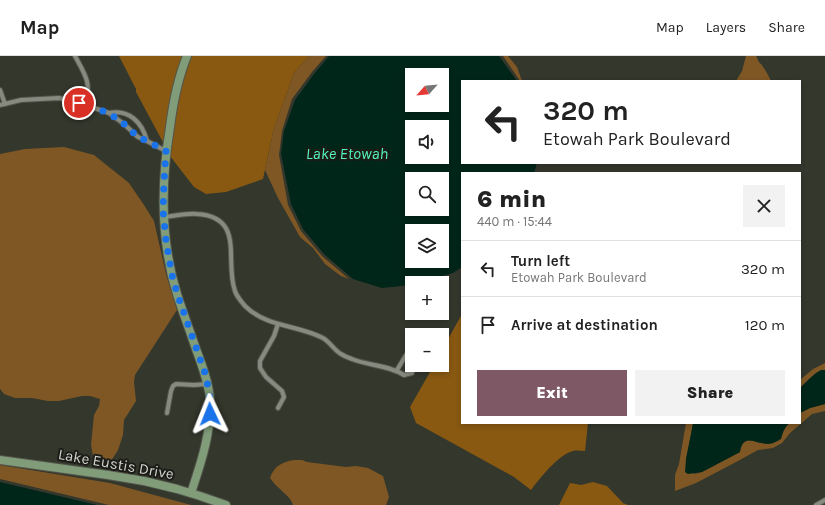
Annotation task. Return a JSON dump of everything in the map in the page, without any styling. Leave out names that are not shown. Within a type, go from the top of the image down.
[{"type":"street","points":[[75,56],[86,76],[88,85],[86,106]]},
{"type":"street","points":[[187,56],[180,76],[172,110],[166,151],[164,217],[166,241],[172,275],[206,376],[210,398],[209,427],[191,493]]},
{"type":"street","points":[[0,90],[2,104],[21,100],[59,98],[109,113],[138,137],[166,151]]},
{"type":"street","points":[[109,113],[123,113],[132,117],[139,123],[147,141]]},
{"type":"street","points":[[122,123],[127,115]]},
{"type":"street","points":[[164,217],[196,214],[211,216],[219,220],[226,228],[231,246],[234,290],[238,297],[254,313],[278,324],[314,334],[325,339],[341,354],[354,360],[397,370],[404,375],[412,372]]},
{"type":"street","points":[[278,324],[274,336],[260,361],[260,368],[266,377],[282,391],[284,397],[278,408]]},
{"type":"street","points":[[397,370],[405,357]]},
{"type":"street","points":[[167,413],[173,386],[176,384],[208,384]]},
{"type":"street","name":"Lake Eustis Drive","points":[[0,460],[108,474],[191,493],[226,505]]},
{"type":"street","points":[[816,505],[825,500]]},
{"type":"shaded area","points":[[119,56],[184,56],[164,144],[136,92],[136,89]]},
{"type":"shaded area","points":[[190,56],[309,56],[294,73],[274,128],[263,179],[226,192],[206,194],[194,187],[170,156],[169,151],[175,115]]},
{"type":"shaded area","points":[[309,56],[326,56],[292,99],[282,131],[279,155],[288,205],[301,231],[322,256],[349,279],[341,276],[325,264],[313,248],[300,237],[278,198],[265,170],[274,128],[294,73]]},
{"type":"shaded area","points":[[503,56],[508,56],[517,67],[522,80],[519,80]]},
{"type":"shaded area","points":[[746,56],[756,56],[770,80],[737,80],[742,71]]},
{"type":"shaded area","points":[[64,147],[94,155],[129,183],[154,221],[166,274],[177,310],[135,375],[134,382],[136,401],[124,420],[123,435],[118,450],[113,458],[105,465],[98,466],[94,461],[91,445],[94,415],[99,406],[100,399],[90,396],[82,396],[59,401],[15,398],[4,394],[0,389],[0,154],[25,149]]},
{"type":"shaded area","points":[[461,316],[461,424],[588,424],[585,451],[573,451],[561,457],[539,479],[531,490],[514,477],[416,423],[410,407],[430,372],[449,372],[449,337]]},
{"type":"shaded area","points":[[825,363],[825,370],[815,374],[801,387],[801,379],[813,369]]},
{"type":"shaded area","points":[[825,404],[825,411],[812,414],[801,424],[801,412],[810,408]]},
{"type":"shaded area","points":[[686,424],[693,424],[686,459],[694,474],[702,472],[740,452],[741,445],[743,443],[747,441],[755,441],[759,443],[784,430],[787,425],[800,424],[790,433],[782,443],[773,448],[758,450],[696,483],[675,491],[675,475],[679,464]]},
{"type":"shaded area","points":[[294,460],[346,467],[356,466],[368,468],[383,476],[389,497],[386,505],[293,505],[289,498],[270,478],[274,470],[279,465]]},
{"type":"shaded area","points":[[0,465],[110,483],[191,505],[109,505],[0,479]]},
{"type":"shaded area","points":[[593,482],[607,486],[623,503],[628,505],[559,505],[570,483],[581,485]]},
{"type":"water","name":"Lake Etowah","points":[[329,56],[499,56],[516,80],[461,80],[461,164],[537,164],[534,172],[461,172],[461,268],[453,273],[442,276],[405,276],[405,286],[382,288],[353,279],[324,254],[303,229],[291,204],[281,154],[284,131],[295,100]]},
{"type":"water","points":[[821,370],[825,370],[825,404],[810,408],[801,412],[801,387]]},
{"type":"water","points":[[693,424],[789,424],[785,428],[781,439],[772,444],[763,444],[751,440],[744,442],[740,452],[702,472],[688,474],[685,472]]},
{"type":"water","points":[[0,482],[97,505],[0,505]]},
{"type":"route","points":[[79,103],[109,113],[138,137],[166,151],[163,210],[166,241],[177,293],[206,376],[210,398],[210,414]]}]
